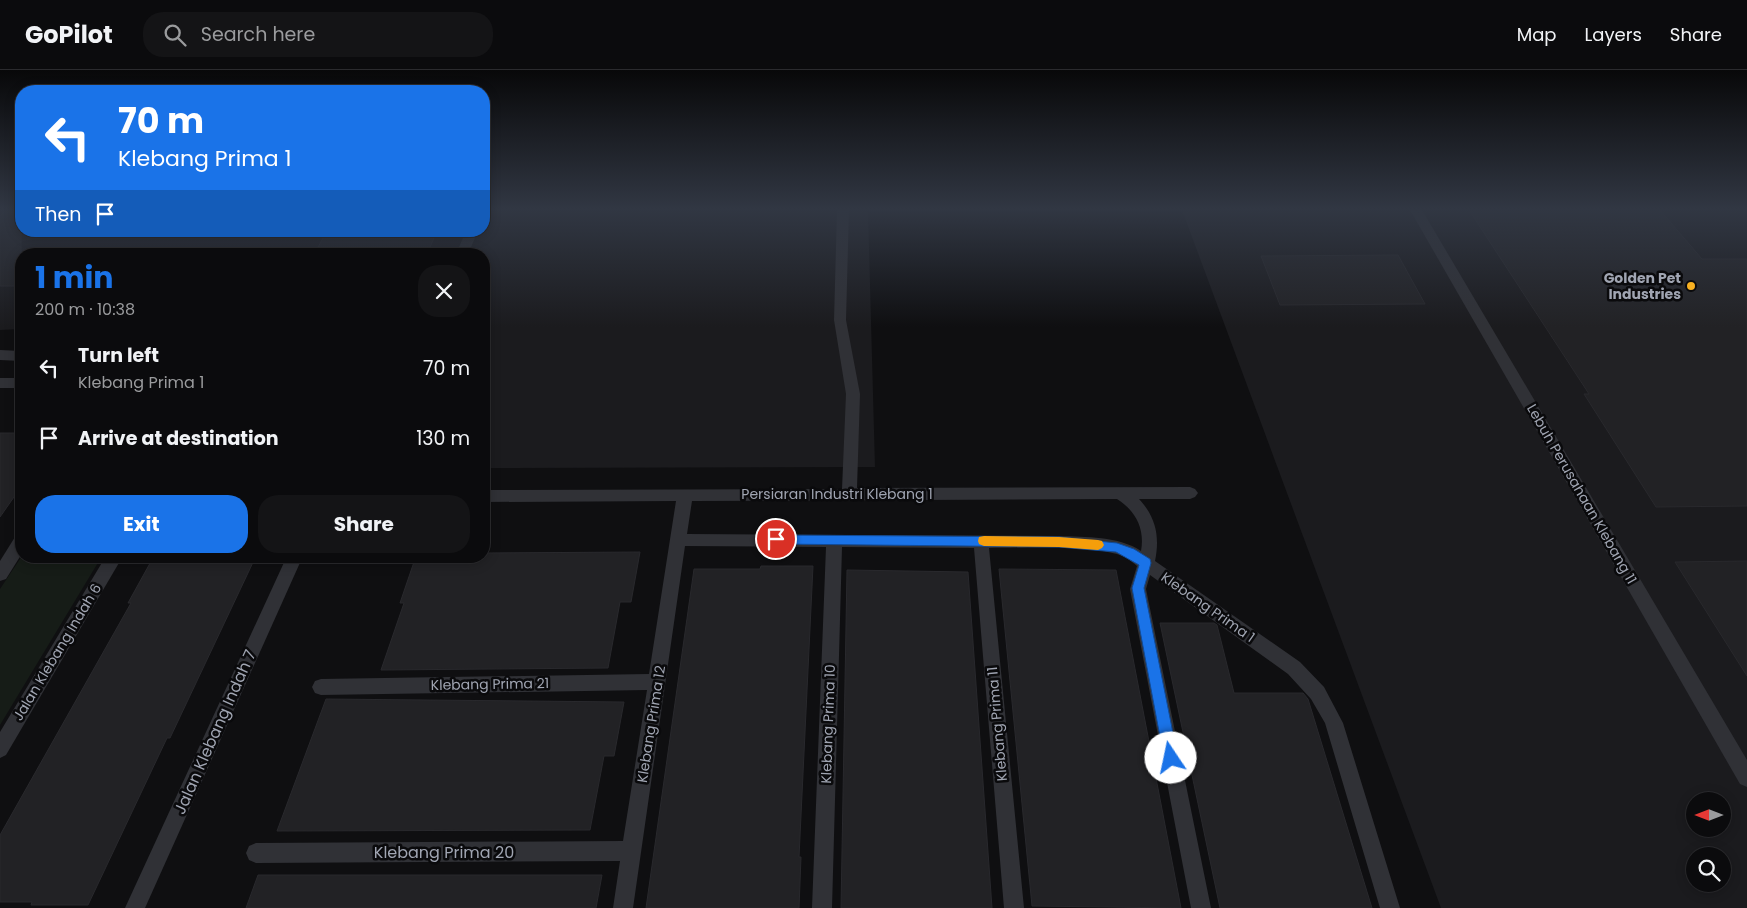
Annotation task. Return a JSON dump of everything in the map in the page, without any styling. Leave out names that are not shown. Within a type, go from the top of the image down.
[{"type":"street","points":[[842,249],[840,320],[853,394],[849,494]]},
{"type":"street","name":"Lebuh Perusahaan Klebang 11","points":[[1439,249],[1747,778]]},
{"type":"street","points":[[0,355],[15,356]]},
{"type":"street","points":[[0,382],[15,383]]},
{"type":"street","name":"Klebang Prima 12","points":[[623,908],[680,540],[685,494]]},
{"type":"street","points":[[1119,494],[1129,498],[1147,523],[1150,542],[1138,588],[1201,908]]},
{"type":"street","name":"Persiaran Industri Klebang 1","points":[[490,496],[1190,494]]},
{"type":"street","name":"Klebang Prima 1","points":[[680,540],[1059,542],[1098,545],[1130,552],[1294,668],[1312,684],[1325,702],[1334,723],[1390,908]]},
{"type":"street","name":"Klebang Prima 10","points":[[822,908],[834,540]]},
{"type":"street","name":"Klebang Prima 11","points":[[981,541],[1014,908]]},
{"type":"street","points":[[0,574],[15,551]]},
{"type":"street","name":"Jalan Klebang Indah 6","points":[[0,749],[111,563]]},
{"type":"street","name":"Jalan Klebang Indah 7","points":[[135,908],[292,563]]},
{"type":"street","name":"Klebang Prima 21","points":[[321,687],[658,682]]},
{"type":"street","name":"Klebang Prima 20","points":[[256,853],[632,851]]},
{"type":"shaded area","points":[[0,249],[15,249],[15,329],[0,330]]},
{"type":"shaded area","points":[[490,249],[869,249],[875,467],[490,468]]},
{"type":"shaded area","points":[[1197,249],[1747,249],[1747,908],[1441,908]]},
{"type":"shaded area","points":[[17,563],[98,563],[0,725],[0,589]]},
{"type":"building","points":[[0,249],[15,249],[15,286],[0,286]]},
{"type":"building","points":[[1495,249],[1694,249],[1702,259],[1747,259],[1747,506],[1656,507],[1584,394],[1589,394]]},
{"type":"building","points":[[1398,255],[1425,304],[1280,305],[1261,256]]},
{"type":"building","points":[[0,433],[15,433],[15,496],[0,517]]},
{"type":"building","points":[[640,552],[631,602],[620,602],[608,668],[381,670],[404,603],[400,603],[414,563],[490,563],[490,553]]},
{"type":"building","points":[[1747,561],[1747,676],[1675,562]]},
{"type":"building","points":[[150,563],[253,563],[88,905],[31,905],[32,902],[0,902],[0,835],[131,603],[128,603]]},
{"type":"building","points":[[761,566],[813,566],[799,857],[801,857],[799,908],[646,908],[694,569],[760,569]]},
{"type":"building","points":[[999,569],[1116,570],[1181,908],[1032,906]]},
{"type":"building","points":[[847,570],[968,572],[992,908],[841,908]]},
{"type":"building","points":[[1160,623],[1214,623],[1217,625],[1234,693],[1303,693],[1308,699],[1372,908],[1220,908]]},
{"type":"building","points":[[326,699],[624,702],[614,756],[604,756],[590,830],[277,831]]},
{"type":"building","points":[[258,875],[602,875],[596,908],[246,908]]},
{"type":"slow traffic","points":[[984,541],[1059,542],[1098,545]]},
{"type":"place","name":"Golden Pet Industries","points":[[1691,286]]},
{"type":"route","points":[[776,539],[1059,542],[1098,545],[1130,552],[1145,563],[1138,588],[1171,758]]}]
